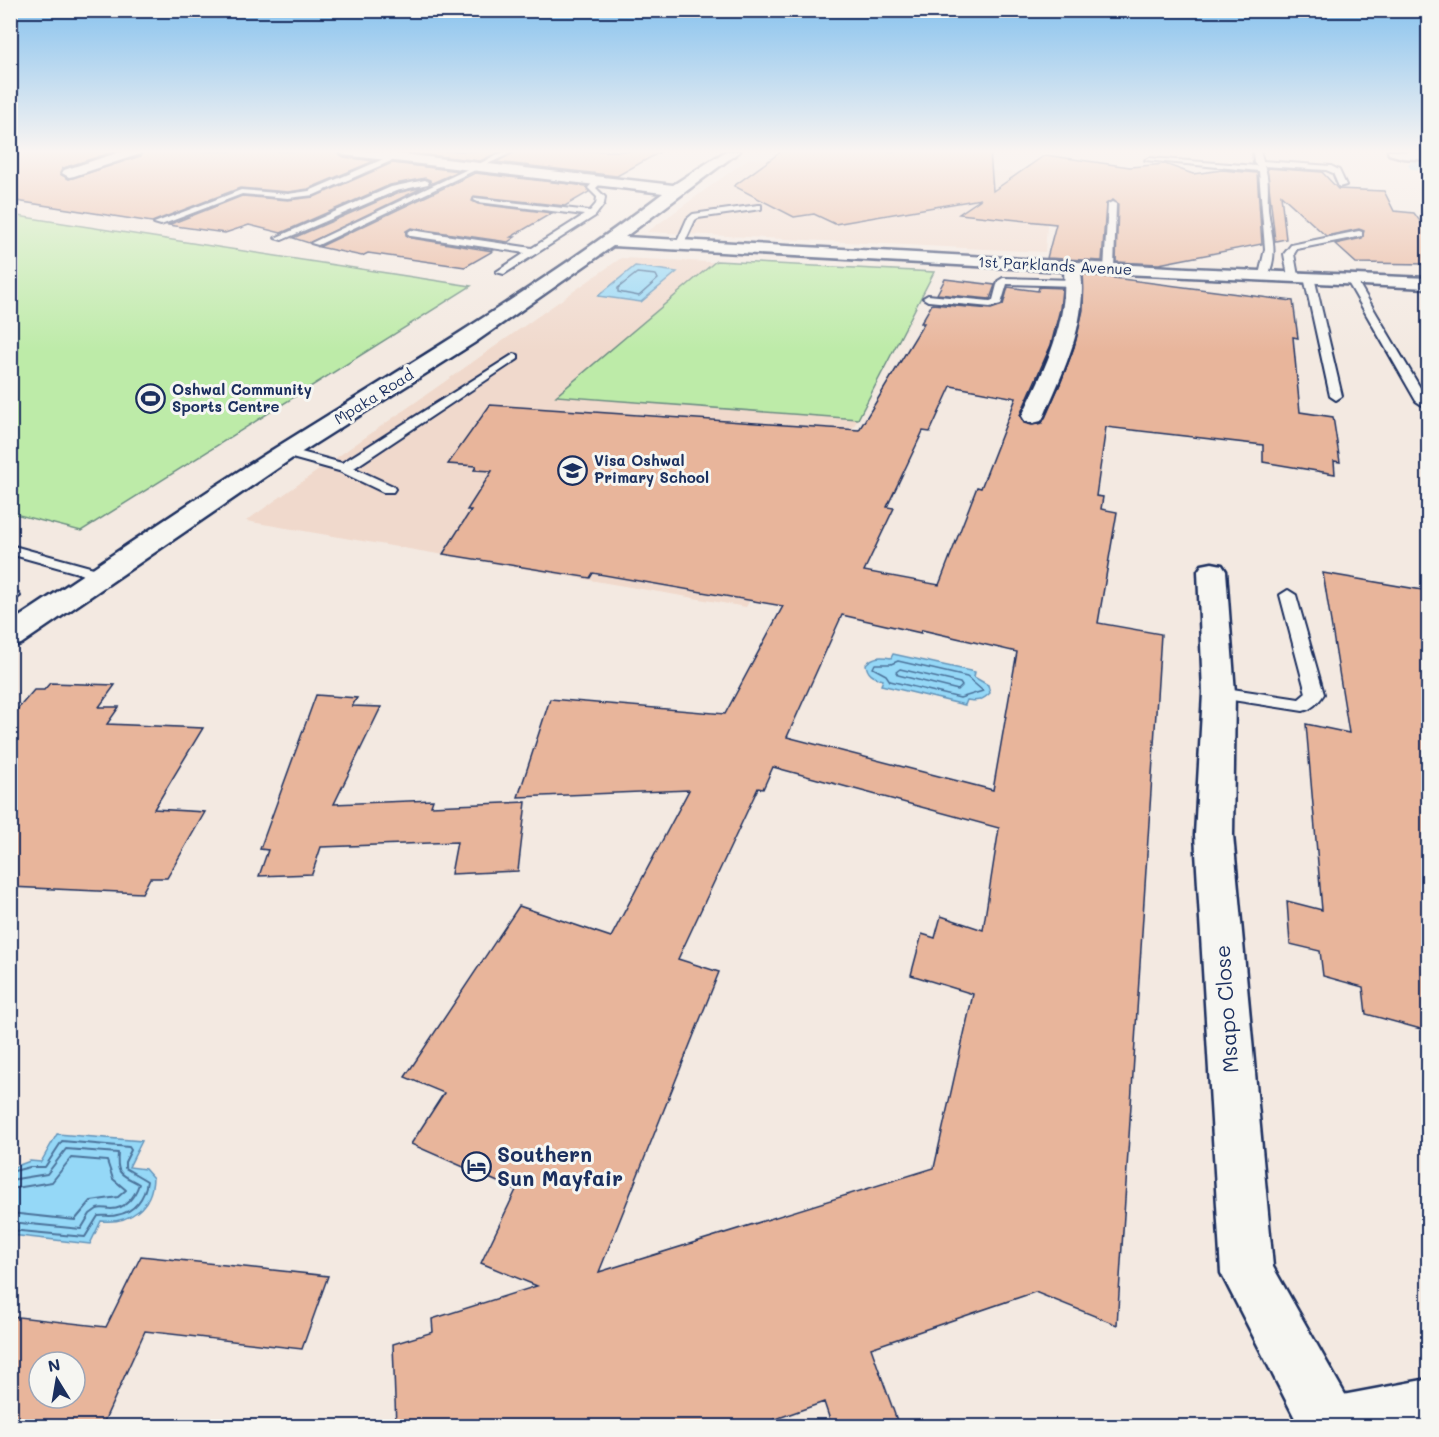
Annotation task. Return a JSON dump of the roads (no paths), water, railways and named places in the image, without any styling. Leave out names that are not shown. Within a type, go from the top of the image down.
[{"type":"street","name":"Mpaka Road","points":[[10,637],[286,452],[466,339],[610,241],[640,218]]},
{"type":"street","name":"1st Parklands Avenue","points":[[610,241],[680,244],[1074,275],[1109,268],[1428,283]]},
{"type":"street","points":[[1033,416],[1049,381],[1073,314],[1074,275]]},
{"type":"street","name":"Msapo Close","points":[[1212,571],[1219,693],[1214,835],[1247,1273],[1331,1426]]},
{"type":"street","points":[[1331,1426],[1428,1408]]},
{"type":"lane","points":[[158,223],[171,218]]},
{"type":"lane","points":[[279,238],[326,218]]},
{"type":"lane","points":[[315,243],[368,218]]},
{"type":"lane","points":[[501,272],[585,218]]},
{"type":"lane","points":[[680,244],[693,218]]},
{"type":"lane","points":[[1109,268],[1111,218]]},
{"type":"lane","points":[[1264,275],[1269,264],[1270,235],[1266,218]]},
{"type":"lane","points":[[411,233],[532,251]]},
{"type":"lane","points":[[1336,396],[1301,277],[1289,254],[1294,247],[1359,234]]},
{"type":"lane","points":[[928,298],[990,304],[996,302],[1003,280],[1074,275]]},
{"type":"lane","points":[[1351,279],[1422,401]]},
{"type":"lane","points":[[344,468],[514,357]]},
{"type":"lane","points":[[286,452],[344,468],[388,489]]},
{"type":"lane","points":[[10,549],[103,575]]},
{"type":"lane","points":[[1219,693],[1303,705],[1315,694],[1288,595]]},
{"type":"water","points":[[635,266],[677,272],[641,302],[598,296]]},
{"type":"water","points":[[893,654],[975,672],[974,677],[988,685],[990,693],[980,700],[967,700],[965,705],[881,685],[883,680],[871,675],[866,664],[878,657],[891,658]]},
{"type":"water","points":[[57,1134],[142,1141],[129,1167],[145,1169],[153,1178],[149,1197],[138,1212],[130,1216],[121,1220],[101,1221],[90,1244],[11,1235],[11,1168],[30,1161],[41,1162]]},
{"type":"place","name":"Oshwal Community Sports Centre","points":[[151,399]]},
{"type":"place","name":"Visa Oshwal Primary School","points":[[573,470]]},
{"type":"place","name":"Southern Sun Mayfair","points":[[476,1167]]}]
